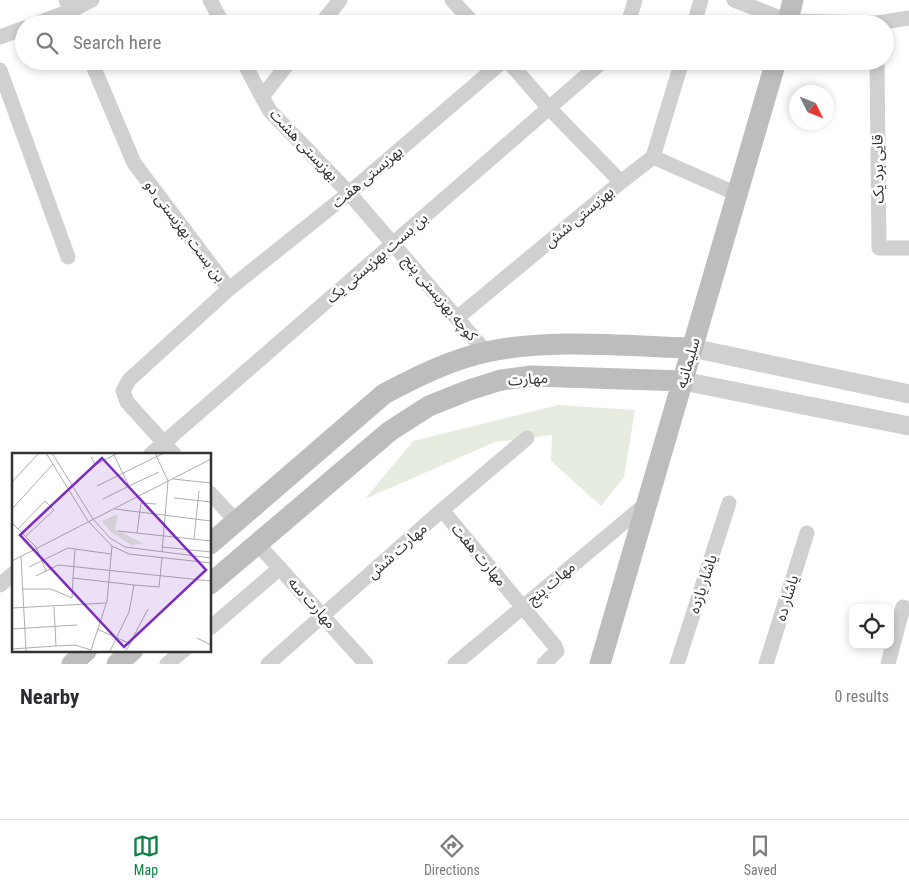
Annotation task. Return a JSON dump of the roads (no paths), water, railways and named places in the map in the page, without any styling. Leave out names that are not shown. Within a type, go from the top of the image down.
[{"type":"main road","points":[[789,15],[793,0]]},
{"type":"main road","name":"سلیمانیه","points":[[600,664],[773,70]]},
{"type":"main road","name":"مهارت","points":[[211,543],[384,394],[417,376],[456,360],[486,352],[528,346],[583,344],[692,348]]},
{"type":"main road","name":"مهارت","points":[[211,583],[390,431],[429,406],[501,380],[532,376],[683,381]]},
{"type":"main road","points":[[236,521],[257,543]]},
{"type":"main road","points":[[72,664],[86,652]]},
{"type":"main road","points":[[117,664],[131,652]]},
{"type":"street","points":[[71,11],[92,0]]},
{"type":"street","points":[[210,0],[218,15]]},
{"type":"street","points":[[328,15],[340,0]]},
{"type":"street","points":[[452,0],[466,15]]},
{"type":"street","points":[[631,15],[635,0]]},
{"type":"street","points":[[697,15],[701,0]]},
{"type":"street","points":[[734,0],[770,15]]},
{"type":"street","points":[[894,20],[909,18]]},
{"type":"street","points":[[0,37],[15,31]]},
{"type":"street","points":[[0,70],[68,257]]},
{"type":"street","name":"بن بست بهزیستی دو","points":[[95,70],[134,163],[229,289],[129,380],[123,391],[127,402],[169,448]]},
{"type":"street","name":"بهزیستی هشت","points":[[248,70],[270,110],[349,193],[394,244]]},
{"type":"street","points":[[262,97],[283,70]]},
{"type":"street","name":"بهزیستی هفت","points":[[229,289],[349,193],[492,70]]},
{"type":"street","points":[[516,70],[549,108]]},
{"type":"street","name":"بن بست بهزیستی یک","points":[[154,453],[169,448],[394,244],[593,70]]},
{"type":"street","points":[[621,182],[653,157],[679,70]]},
{"type":"street","name":"قایی برد یک","points":[[877,70],[879,248],[909,248]]},
{"type":"street","name":"بهزیستی شش","points":[[457,318],[621,182],[549,108]]},
{"type":"street","points":[[653,157],[737,194]]},
{"type":"street","name":"کوچه بهزیستی پنج","points":[[394,244],[486,352]]},
{"type":"street","name":"مهارت","points":[[692,348],[909,394]]},
{"type":"street","name":"مهارت","points":[[683,381],[909,426]]},
{"type":"street","name":"مهارت شش","points":[[268,664],[526,438]]},
{"type":"street","points":[[211,494],[236,521]]},
{"type":"street","name":"مهات پنج","points":[[455,664],[647,503]]},
{"type":"street","name":"یاشار یازده","points":[[677,664],[729,503]]},
{"type":"street","name":"مهارت هفت","points":[[442,510],[555,646],[557,651],[544,664]]},
{"type":"street","name":"یاشار ده","points":[[766,664],[807,533]]},
{"type":"street","name":"مهارت سه","points":[[257,543],[366,664]]},
{"type":"street","points":[[211,627],[280,568]]},
{"type":"street","points":[[0,585],[12,575]]},
{"type":"street","points":[[888,664],[903,607],[909,609]]},
{"type":"street","points":[[167,664],[182,652]]}]
